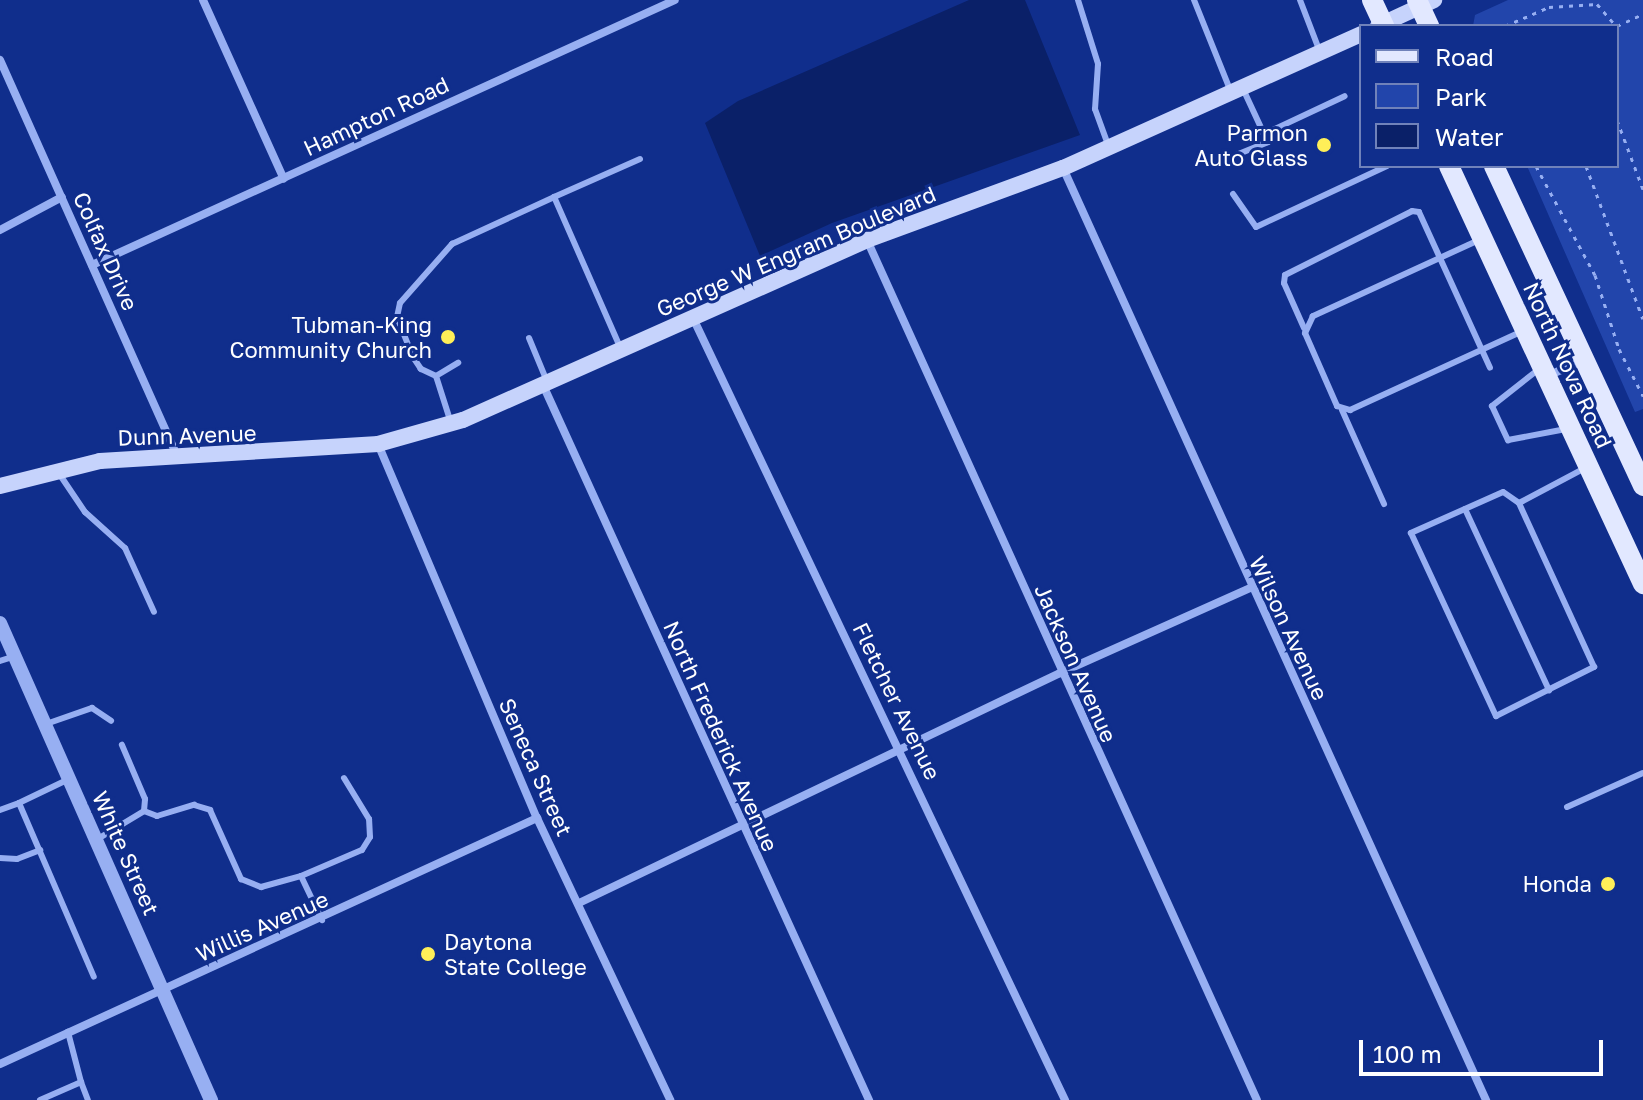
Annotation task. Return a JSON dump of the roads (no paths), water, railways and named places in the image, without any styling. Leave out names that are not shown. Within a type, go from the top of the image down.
[{"type":"main road","points":[[1372,0],[1381,24]]},
{"type":"main road","points":[[1383,24],[1424,2],[1429,24]]},
{"type":"main road","name":"George W Engram Boulevard","points":[[378,444],[452,423],[867,240],[1063,168],[1359,35]]},
{"type":"main road","name":"North Nova Road","points":[[1450,168],[1643,584]]},
{"type":"main road","name":"North Nova Road","points":[[1495,168],[1643,486]]},
{"type":"main road","name":"Dunn Avenue","points":[[0,486],[56,468],[378,444]]},
{"type":"street","points":[[203,0],[284,179]]},
{"type":"street","name":"Hampton Road","points":[[92,265],[675,0]]},
{"type":"street","name":"Colfax Drive","points":[[0,60],[177,457]]},
{"type":"street","name":"Wilson Avenue","points":[[1063,168],[1250,588],[1486,1100]]},
{"type":"street","points":[[0,230],[62,197]]},
{"type":"street","name":"Jackson Avenue","points":[[867,240],[1060,673],[1257,1100]]},
{"type":"street","name":"Fletcher Avenue","points":[[693,318],[901,748],[1065,1100]]},
{"type":"street","points":[[1544,371],[1584,360]]},
{"type":"street","name":"North Frederick Avenue","points":[[545,384],[741,823],[869,1100]]},
{"type":"street","name":"Seneca Street","points":[[378,444],[537,818],[670,1100]]},
{"type":"street","points":[[579,903],[1060,673],[1250,588]]},
{"type":"street","name":"White Street","points":[[0,623],[7,658],[45,725],[211,1100]]},
{"type":"street","name":"Willis Avenue","points":[[0,1064],[322,920],[537,818]]},
{"type":"lane","points":[[1078,0],[1098,64],[1095,109],[1109,147]]},
{"type":"lane","points":[[1194,0],[1236,90],[1268,142],[1236,155]]},
{"type":"lane","points":[[1300,0],[1320,52]]},
{"type":"lane","points":[[1264,134],[1345,96]]},
{"type":"lane","points":[[452,423],[436,376],[421,369],[413,357],[397,317],[400,303],[452,244],[640,159]]},
{"type":"lane","points":[[1233,194],[1256,227],[1383,168]]},
{"type":"lane","points":[[554,197],[622,350]]},
{"type":"lane","points":[[1384,504],[1284,283],[1295,267],[1412,211],[1419,212],[1490,368]]},
{"type":"lane","points":[[1304,328],[1313,316],[1441,261],[1483,239]]},
{"type":"lane","points":[[1342,410],[1361,407],[1482,353],[1525,330]]},
{"type":"lane","points":[[529,338],[545,384]]},
{"type":"lane","points":[[436,376],[458,363]]},
{"type":"lane","points":[[1544,371],[1492,406],[1497,417],[1508,440],[1571,428]]},
{"type":"lane","points":[[1519,503],[1588,466]]},
{"type":"lane","points":[[56,468],[85,512],[125,548],[154,612]]},
{"type":"lane","points":[[1503,492],[1519,503],[1594,667],[1496,716],[1411,533],[1465,509],[1503,492]]},
{"type":"lane","points":[[1465,509],[1549,690]]},
{"type":"lane","points":[[45,725],[92,708],[111,721]]},
{"type":"lane","points":[[122,745],[145,799],[144,811]]},
{"type":"lane","points":[[1567,807],[1643,773]]},
{"type":"lane","points":[[144,811],[157,816],[186,806],[210,810],[241,879],[253,886],[301,876],[362,850],[370,837],[369,819],[344,778]]},
{"type":"lane","points":[[0,810],[69,779]]},
{"type":"lane","points":[[19,803],[94,977]]},
{"type":"lane","points":[[96,840],[144,811]]},
{"type":"lane","points":[[0,858],[17,859],[40,850]]},
{"type":"lane","points":[[301,876],[322,920]]},
{"type":"lane","points":[[68,1032],[88,1100]]},
{"type":"lane","points":[[40,1100],[81,1082]]},
{"type":"water","points":[[969,0],[1025,0],[1080,135],[832,223],[760,256],[705,123],[738,101]]},
{"type":"place","name":"Parmon Auto Glass","points":[[1324,145]]},
{"type":"place","name":"Tubman-King Community Church","points":[[448,337]]},
{"type":"place","name":"Honda","points":[[1608,884]]},
{"type":"place","name":"Daytona State College","points":[[428,954]]}]
